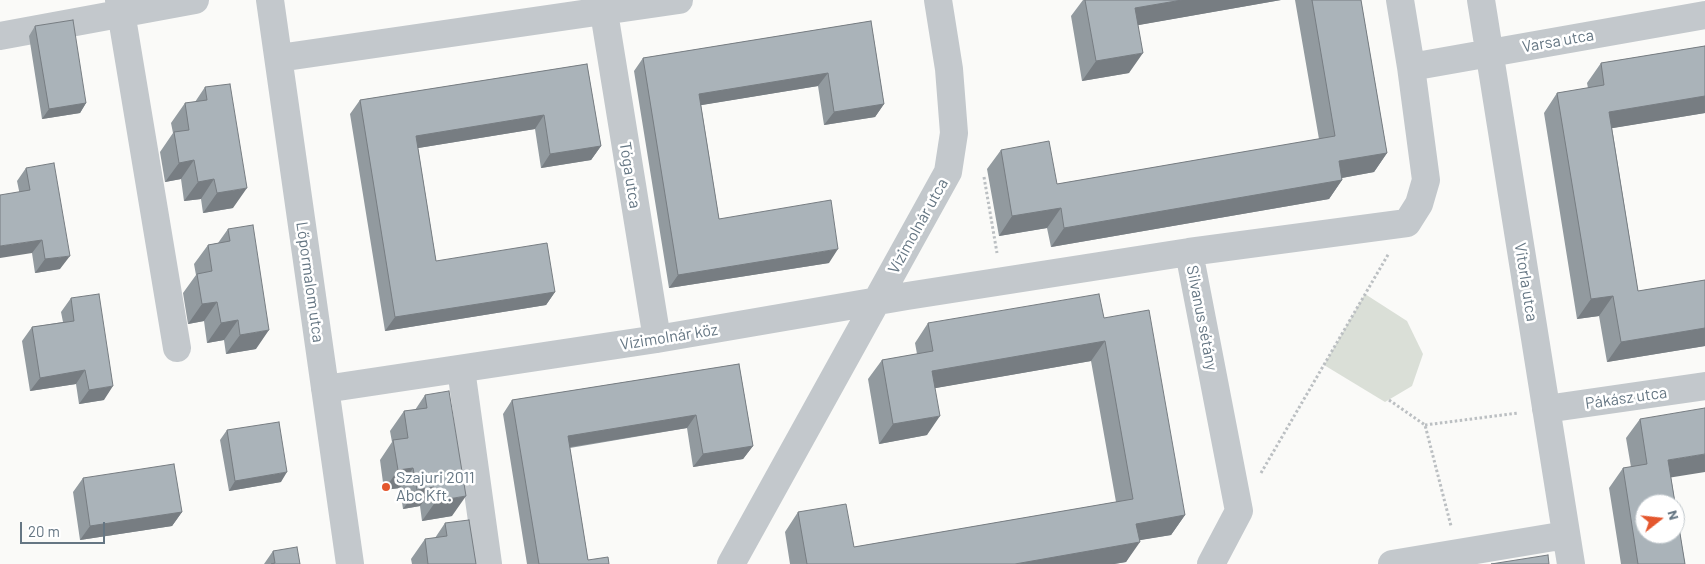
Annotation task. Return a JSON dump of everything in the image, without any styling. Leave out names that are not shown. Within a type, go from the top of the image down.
[{"type":"street","points":[[0,36],[120,7],[195,0]]},
{"type":"street","name":"Lőpormalom utca","points":[[270,0],[350,564]]},
{"type":"street","points":[[279,58],[603,5],[679,0]]},
{"type":"street","name":"Vízimolnár utca","points":[[730,564],[948,172],[954,133],[950,69],[938,0]]},
{"type":"street","points":[[1400,0],[1426,180],[1419,204],[1407,223]]},
{"type":"street","name":"Vitorla utca","points":[[1481,0],[1571,564]]},
{"type":"street","name":"Tóga utca","points":[[603,5],[657,339]]},
{"type":"street","points":[[120,7],[177,348]]},
{"type":"street","name":"Varsa utca","points":[[1411,67],[1705,15]]},
{"type":"street","name":"Silvanus sétány","points":[[1239,511],[1189,252],[1407,223]]},
{"type":"street","name":"Vízimolnár utca","points":[[877,301],[1189,252]]},
{"type":"street","name":"Vízimolnár köz","points":[[326,389],[657,339],[877,301]]},
{"type":"street","points":[[460,369],[488,564]]},
{"type":"street","name":"Pákász utca","points":[[1546,409],[1705,386]]},
{"type":"street","points":[[1211,564],[1239,511]]},
{"type":"street","points":[[1392,564],[1566,535]]},
{"type":"path","points":[[984,178],[1002,281]]},
{"type":"path","points":[[1239,511],[1407,223]]},
{"type":"path","points":[[1390,400],[1425,425],[1458,553]]},
{"type":"path","points":[[1425,425],[1546,409]]},
{"type":"shaded area","points":[[1365,294],[1407,321],[1423,354],[1412,386],[1385,402],[1324,365]]},
{"type":"building","points":[[1085,0],[1182,0],[1135,8],[1143,53],[1096,61]]},
{"type":"building","points":[[1312,0],[1361,0],[1387,153],[1339,161],[1342,180],[1064,228],[1061,208],[1012,216],[1001,150],[1049,141],[1057,184],[1335,136]]},
{"type":"building","points":[[73,20],[86,103],[49,109],[35,26]]},
{"type":"building","points":[[871,21],[884,104],[834,112],[828,73],[699,94],[719,219],[831,200],[838,249],[678,275],[643,58]]},
{"type":"building","points":[[1705,46],[1705,96],[1609,112],[1638,291],[1705,280],[1705,328],[1621,342],[1613,296],[1591,299],[1557,93],[1604,85],[1601,63]]},
{"type":"building","points":[[587,64],[601,146],[550,154],[544,115],[416,136],[436,261],[547,243],[555,292],[395,317],[360,100]]},
{"type":"building","points":[[230,84],[247,188],[217,193],[214,179],[198,182],[194,160],[179,163],[174,132],[189,130],[185,103],[207,100],[205,87]]},
{"type":"building","points":[[54,163],[70,256],[45,259],[42,240],[0,246],[0,195],[30,190],[26,168]]},
{"type":"building","points":[[253,225],[269,330],[240,335],[238,320],[221,323],[217,302],[202,304],[197,274],[212,271],[208,245],[230,241],[228,229]]},
{"type":"building","points":[[99,294],[113,386],[89,390],[85,370],[40,378],[32,327],[74,321],[71,298]]},
{"type":"building","points":[[1099,294],[1104,318],[1149,310],[1185,515],[1136,524],[1140,542],[1015,564],[807,564],[798,512],[846,504],[854,547],[1133,499],[1105,341],[932,371],[940,416],[893,424],[882,360],[933,351],[928,323]]},
{"type":"building","points":[[739,364],[753,446],[703,454],[696,415],[568,436],[588,560],[608,557],[609,564],[539,564],[512,400]]},
{"type":"building","points":[[449,391],[466,496],[436,501],[434,487],[417,490],[413,468],[398,470],[393,440],[408,438],[404,411],[427,408],[425,395]]},
{"type":"building","points":[[1705,408],[1705,454],[1668,460],[1674,494],[1635,494],[1635,544],[1682,544],[1685,564],[1638,564],[1623,468],[1647,464],[1640,419]]},
{"type":"building","points":[[279,422],[287,472],[235,481],[227,430]]},
{"type":"building","points":[[174,464],[182,512],[90,526],[83,478]]},
{"type":"building","points":[[469,520],[476,564],[428,564],[425,539],[447,536],[445,523]]},
{"type":"building","points":[[297,547],[300,564],[271,564],[275,563],[273,551]]},
{"type":"building","points":[[1548,555],[1549,564],[1491,564]]},
{"type":"place","name":"Szajuri 2011 Abc Kft.","points":[[386,487]]}]
